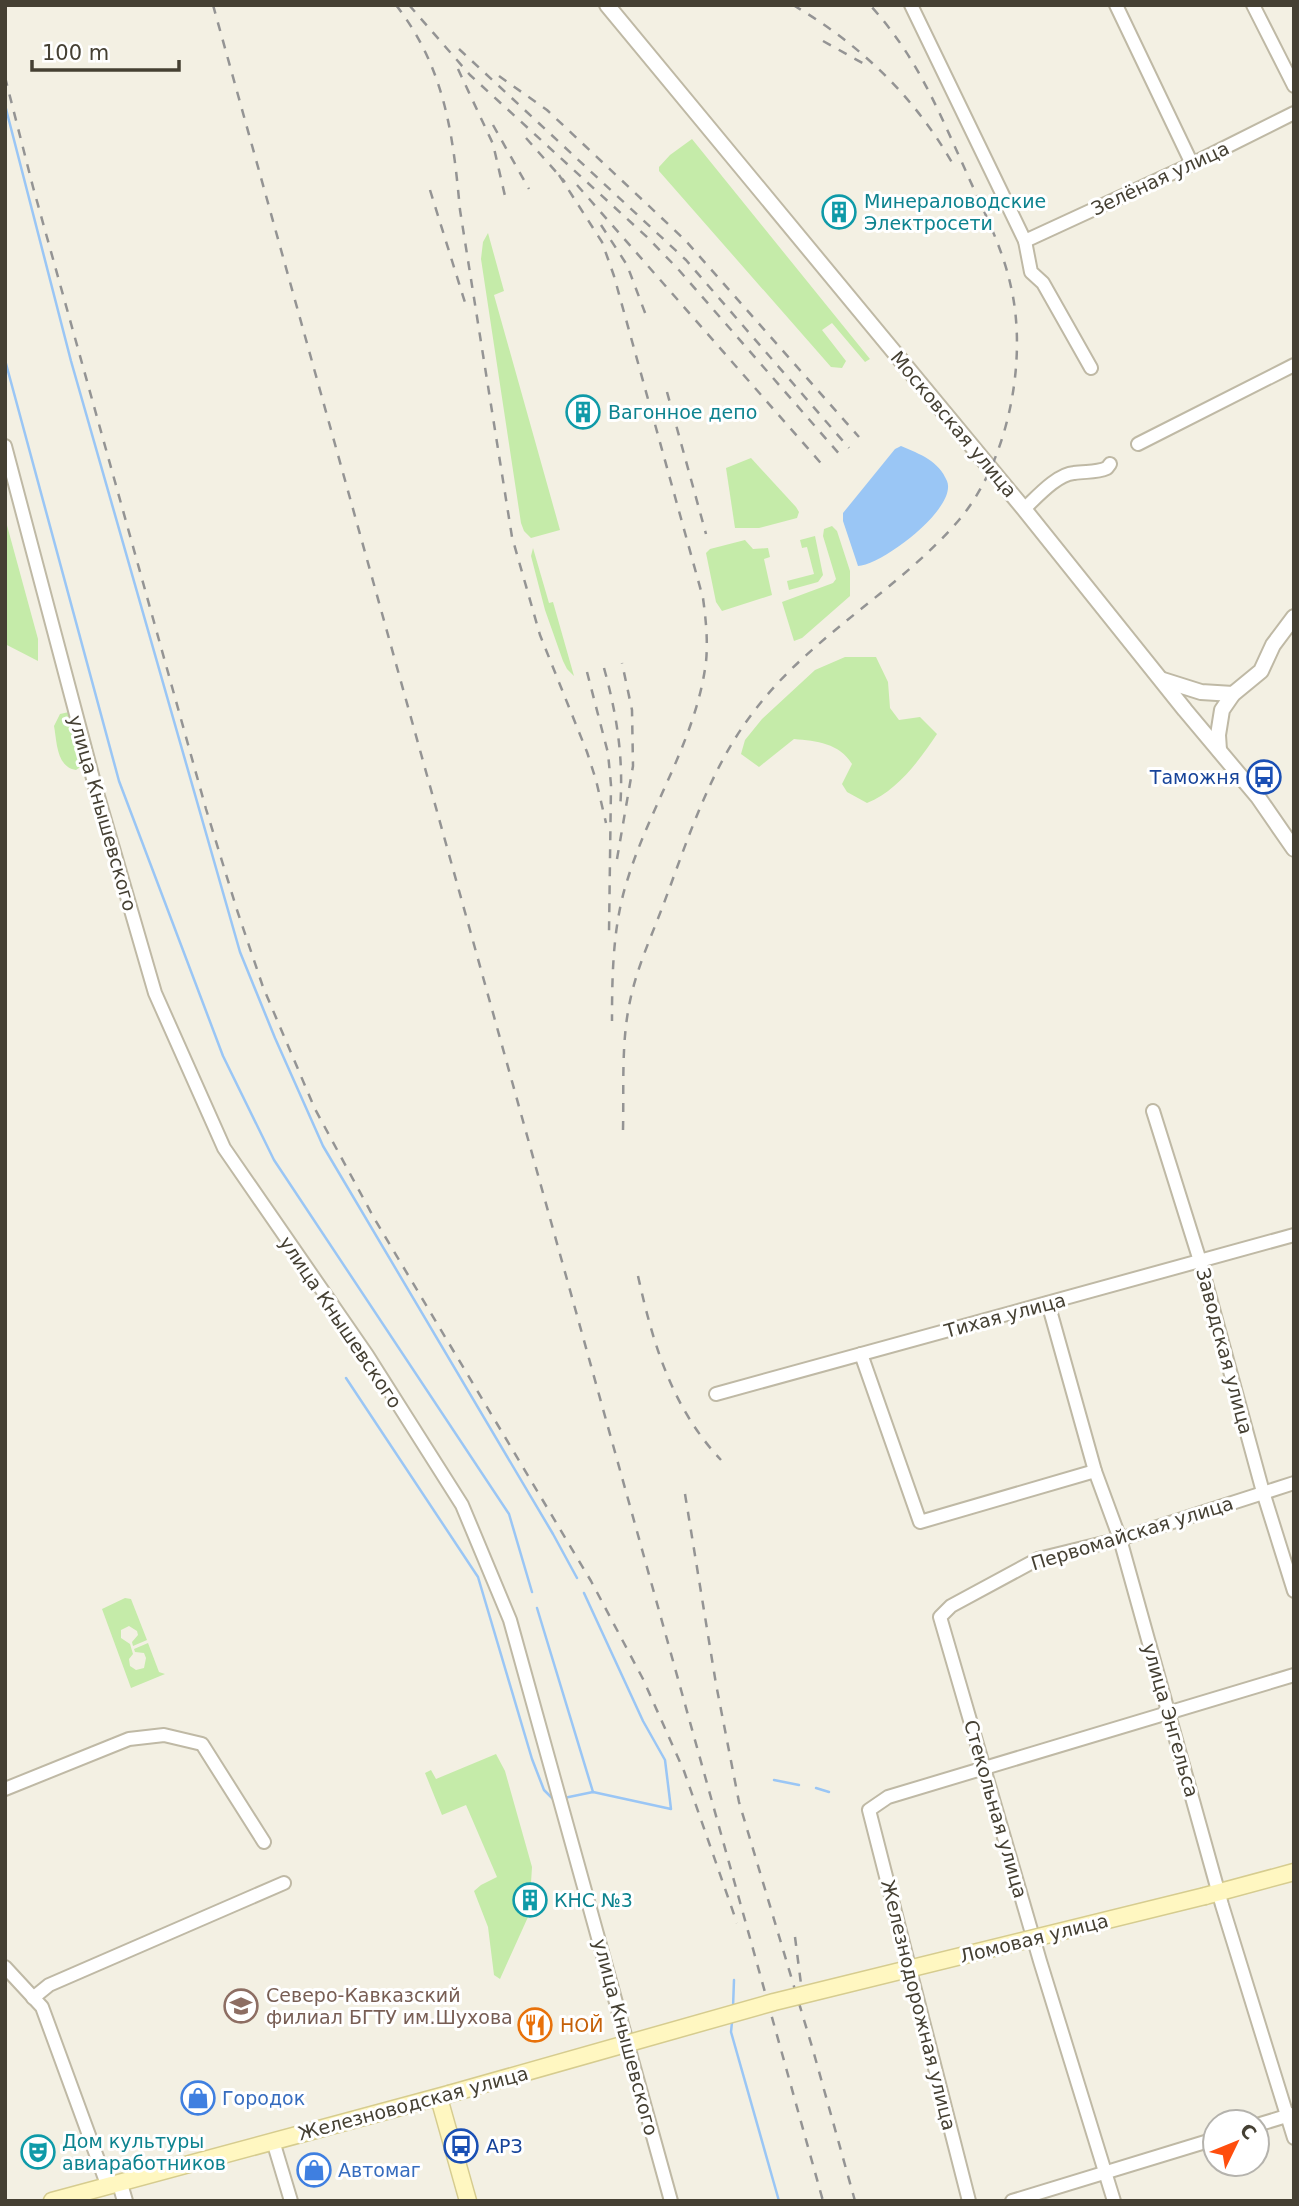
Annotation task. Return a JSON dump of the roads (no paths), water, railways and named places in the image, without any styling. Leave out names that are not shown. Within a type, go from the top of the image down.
[{"type":"main road","name":"Ломовая улица","points":[[774,2002],[1294,1872]]},
{"type":"main road","name":"Железноводская улица","points":[[52,2201],[444,2096],[774,2002]]},
{"type":"main road","points":[[444,2096],[468,2201]]},
{"type":"street","name":"Московская улица","points":[[607,5],[1024,509],[1258,797],[1294,849]]},
{"type":"street","points":[[911,5],[1025,242],[1031,272],[1043,283],[1091,368]]},
{"type":"street","points":[[1116,5],[1192,164]]},
{"type":"street","points":[[1253,5],[1294,86]]},
{"type":"street","name":"Зелёная улица","points":[[1025,242],[1294,113]]},
{"type":"street","points":[[1138,444],[1294,365]]},
{"type":"street","name":"улица Кнышевского","points":[[5,446],[95,786],[155,993],[224,1148],[367,1355],[462,1505],[510,1620],[671,2201]]},
{"type":"street","points":[[1024,509],[1045,489],[1070,472],[1100,472],[1110,464]]},
{"type":"street","points":[[1219,751],[1218,735],[1222,710],[1233,694],[1261,671],[1273,645],[1294,617]]},
{"type":"street","points":[[1161,680],[1201,692],[1233,694]]},
{"type":"street","points":[[1185,710],[1194,694],[1201,692]]},
{"type":"street","name":"Заводская улица","points":[[1153,1111],[1200,1261],[1263,1492],[1294,1591]]},
{"type":"street","name":"Тихая улица","points":[[716,1394],[1294,1235]]},
{"type":"street","name":"улица Энгельса","points":[[1048,1303],[1095,1471],[1120,1539],[1170,1713],[1212,1894],[1291,2115],[1294,2138]]},
{"type":"street","points":[[861,1354],[920,1522],[1095,1471]]},
{"type":"street","name":"Первомайская улица","points":[[940,1617],[951,1606],[1038,1559],[1120,1539],[1294,1483]]},
{"type":"street","name":"Стекольная улица","points":[[940,1617],[1040,1961],[1114,2201]]},
{"type":"street","points":[[985,1768],[1294,1675]]},
{"type":"street","points":[[5,1789],[129,1739],[164,1735],[202,1744],[264,1842]]},
{"type":"street","name":"Железнодорожная улица","points":[[969,2201],[869,1810],[888,1797],[985,1768]]},
{"type":"street","points":[[33,1998],[49,1985],[284,1883]]},
{"type":"street","points":[[5,1967],[42,2007],[114,2185],[125,2201]]},
{"type":"street","points":[[1271,2121],[1291,2115]]},
{"type":"street","points":[[274,2141],[291,2201]]},
{"type":"street","points":[[1012,2201],[1201,2142]]},
{"type":"water","points":[[901,446],[928,459],[939,468],[947,481],[947,492],[941,506],[916,533],[884,556],[858,566],[843,521],[843,513],[895,449]]},
{"type":"waterway","points":[[5,105],[71,361],[240,952],[323,1146],[577,1578]]},
{"type":"waterway","points":[[5,360],[119,781],[223,1056],[274,1160],[509,1514],[532,1592]]},
{"type":"waterway","points":[[346,1378],[478,1577],[532,1759],[544,1790],[554,1800]]},
{"type":"waterway","points":[[564,1798],[593,1792],[671,1809],[665,1760],[643,1721],[584,1593]]},
{"type":"waterway","points":[[537,1608],[593,1792]]},
{"type":"waterway","points":[[774,1780],[799,1785]]},
{"type":"waterway","points":[[816,1788],[829,1792]]},
{"type":"waterway","points":[[733,2008],[734,1980]]},
{"type":"waterway","points":[[732,2022],[731,2032],[779,2201]]},
{"type":"railway","points":[[213,5],[823,2201]]},
{"type":"railway","points":[[396,5],[426,53],[444,103],[512,537],[540,635],[587,752],[606,823]]},
{"type":"railway","points":[[409,5],[470,75],[648,238],[678,269],[841,456]]},
{"type":"railway","points":[[793,5],[864,55],[922,117],[954,166]]},
{"type":"railway","points":[[623,1130],[624,1049],[633,988],[692,827],[713,778],[739,732],[777,683],[828,636],[910,569],[959,520],[990,470],[1010,410],[1015,378],[1016,316],[1002,256],[924,82],[900,43],[870,5]]},
{"type":"railway","points":[[823,41],[866,65]]},
{"type":"railway","points":[[459,49],[686,260],[849,448]]},
{"type":"railway","points":[[458,69],[493,144],[505,196]]},
{"type":"railway","points":[[499,76],[547,110],[685,240],[859,437]]},
{"type":"railway","points":[[5,77],[33,187],[206,809],[263,987],[315,1109],[374,1218],[591,1581],[643,1679],[684,1771],[737,1923]]},
{"type":"railway","points":[[493,125],[529,189]]},
{"type":"railway","points":[[526,138],[565,182]]},
{"type":"railway","points":[[559,175],[602,242],[614,276],[703,598],[706,630],[706,662],[693,718],[638,851],[623,895],[614,948],[612,1021]]},
{"type":"railway","points":[[577,185],[826,469]]},
{"type":"railway","points":[[430,190],[467,309]]},
{"type":"railway","points":[[601,225],[627,265],[647,318]]},
{"type":"railway","points":[[667,392],[706,534]]},
{"type":"railway","points":[[617,859],[633,766],[632,710],[622,663]]},
{"type":"railway","points":[[604,668],[618,738],[620,809]]},
{"type":"railway","points":[[587,672],[608,753],[611,785],[609,933]]},
{"type":"railway","points":[[638,1276],[650,1326],[677,1397],[689,1419],[721,1460]]},
{"type":"railway","points":[[685,1494],[716,1684],[739,1802],[855,2201]]},
{"type":"railway","points":[[795,1937],[801,1984]]},
{"type":"place","name":"Минераловодские Электросети","points":[[839,212]]},
{"type":"place","name":"Вагонное депо","points":[[583,412]]},
{"type":"place","name":"Таможня","points":[[1264,777]]},
{"type":"place","name":"КНС №3","points":[[530,1900]]},
{"type":"place","name":"Северо-Кавказский филиал БГТУ им.Шухова","points":[[241,2006]]},
{"type":"place","name":"НОЙ","points":[[535,2025]]},
{"type":"place","name":"Городок","points":[[198,2098]]},
{"type":"place","name":"АРЗ","points":[[461,2146]]},
{"type":"place","name":"Дом культуры авиаработников","points":[[38,2152]]},
{"type":"place","name":"Автомаг","points":[[314,2170]]}]
